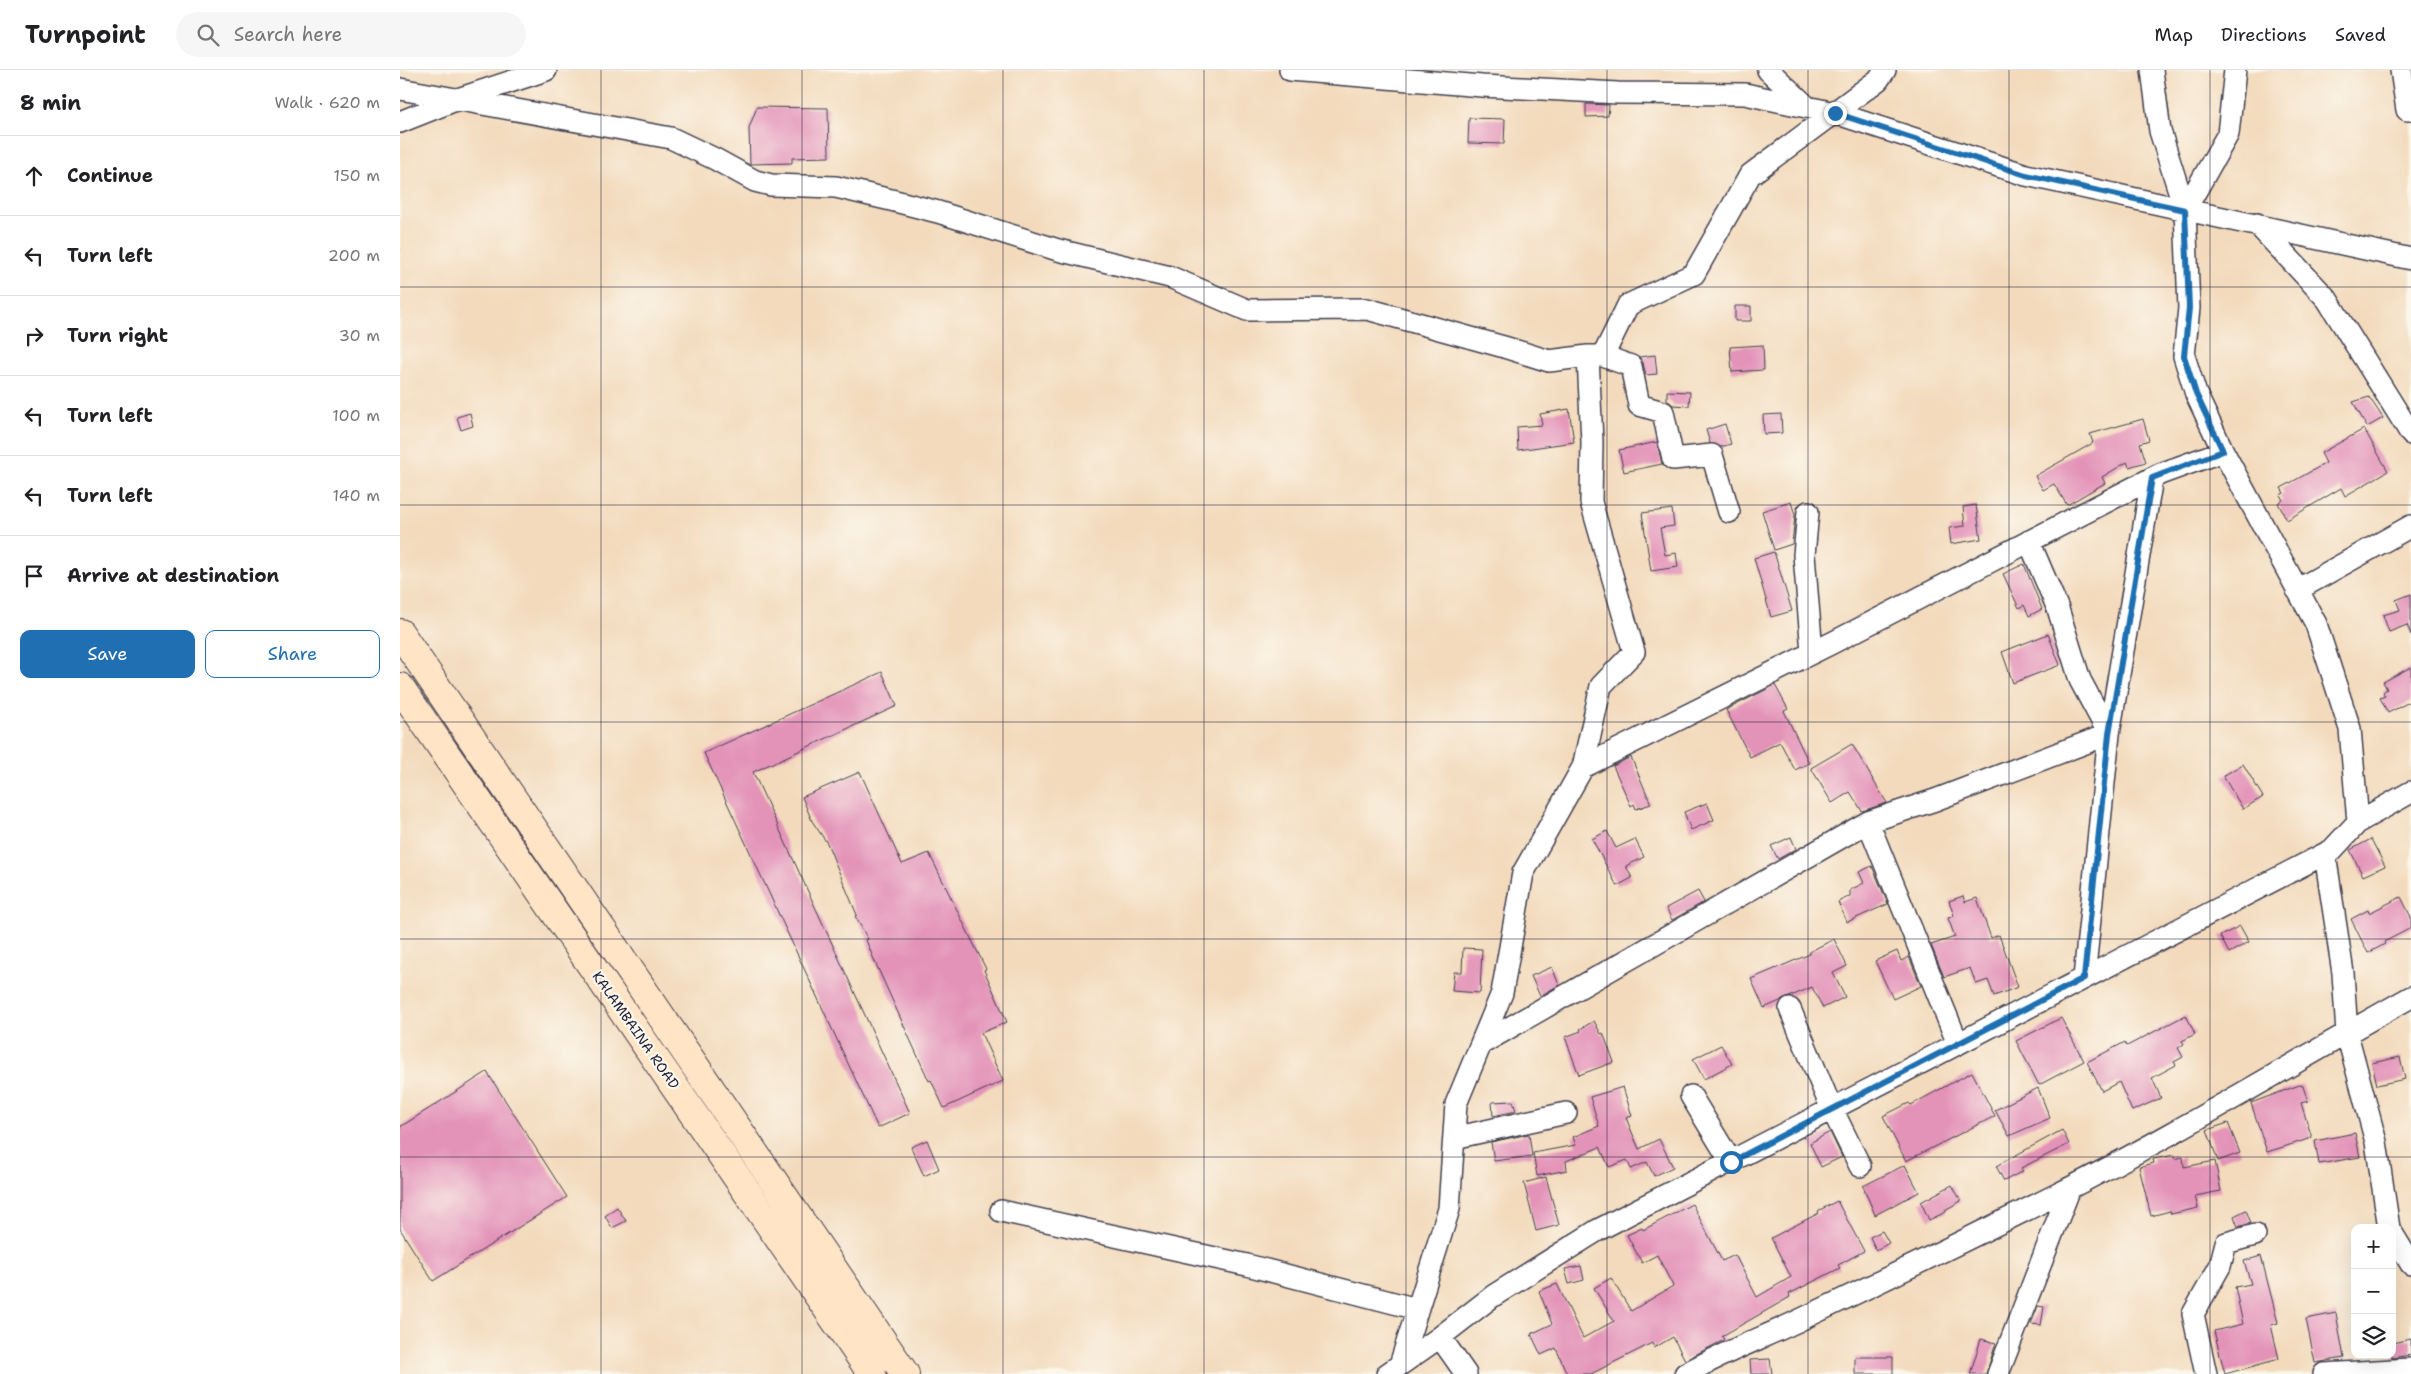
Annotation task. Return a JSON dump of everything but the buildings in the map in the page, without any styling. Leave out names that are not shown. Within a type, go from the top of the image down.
[{"type":"main road","points":[[400,633],[905,1374]]},
{"type":"main road","name":"KALAMBAINA ROAD","points":[[400,687],[872,1374]]},
{"type":"street","points":[[400,122],[458,99],[546,70]]},
{"type":"street","points":[[1290,70],[1482,86],[1618,93],[1745,94],[1835,113],[2026,175],[2411,259]]},
{"type":"street","points":[[1768,70],[1805,106]]},
{"type":"street","points":[[1394,1370],[1417,1309],[1449,1209],[1456,1104],[1502,993],[1523,873],[1583,767],[1601,686],[1634,652],[1591,502],[1595,356],[1628,306],[1694,274],[1750,176],[1878,80],[1885,70]]},
{"type":"street","points":[[2152,70],[2160,132],[2185,210],[2189,308],[2184,356],[2196,394],[2223,451],[2316,624],[2350,729],[2358,822]]},
{"type":"street","points":[[2185,210],[2228,134],[2235,70]]},
{"type":"street","points":[[2402,70],[2407,110],[2411,110]]},
{"type":"street","points":[[400,89],[670,138],[715,159],[755,181],[771,185],[836,187],[910,205],[1058,250],[1170,277],[1246,310],[1367,309],[1548,361],[1595,356],[1631,366],[1639,405],[1663,412],[1673,459],[1712,455],[1729,512]]},
{"type":"street","points":[[2257,224],[2327,299],[2411,434]]},
{"type":"street","points":[[1583,767],[2152,478],[2223,451]]},
{"type":"street","points":[[2084,978],[2109,734],[2152,478]]},
{"type":"street","points":[[1808,512],[1804,555],[1812,652]]},
{"type":"street","points":[[2297,590],[2411,526]]},
{"type":"street","points":[[2029,541],[2058,609],[2080,680],[2109,734]]},
{"type":"street","points":[[1481,1044],[1868,822],[1935,800],[2109,734]]},
{"type":"street","points":[[1394,1370],[1493,1296],[1598,1230],[2325,854],[2332,850],[2358,822],[2411,792]]},
{"type":"street","points":[[1868,822],[1958,1044]]},
{"type":"street","points":[[2325,854],[2343,973],[2347,1034],[2376,1142],[2388,1224]]},
{"type":"street","points":[[1686,1374],[1713,1358],[1753,1342],[1866,1289],[2070,1188],[2210,1113],[2411,997]]},
{"type":"street","points":[[1790,1009],[1832,1109],[1860,1166]]},
{"type":"street","points":[[1691,1096],[1731,1162]]},
{"type":"street","points":[[1454,1138],[1566,1113]]},
{"type":"street","points":[[1998,1374],[2070,1188]]},
{"type":"street","points":[[1001,1211],[1247,1264],[1417,1309]]},
{"type":"street","points":[[2206,1374],[2193,1314],[2220,1266],[2226,1242],[2255,1234]]},
{"type":"street","points":[[2396,1240],[2411,1264]]},
{"type":"street","points":[[1440,1337],[1466,1374]]},
{"type":"street","points":[[2324,1374],[2411,1369]]},
{"type":"route","points":[[1731,1162],[2084,978],[2109,734],[2152,478],[2223,451],[2196,394],[2184,356],[2189,308],[2185,210],[2026,175],[1835,113]]}]
